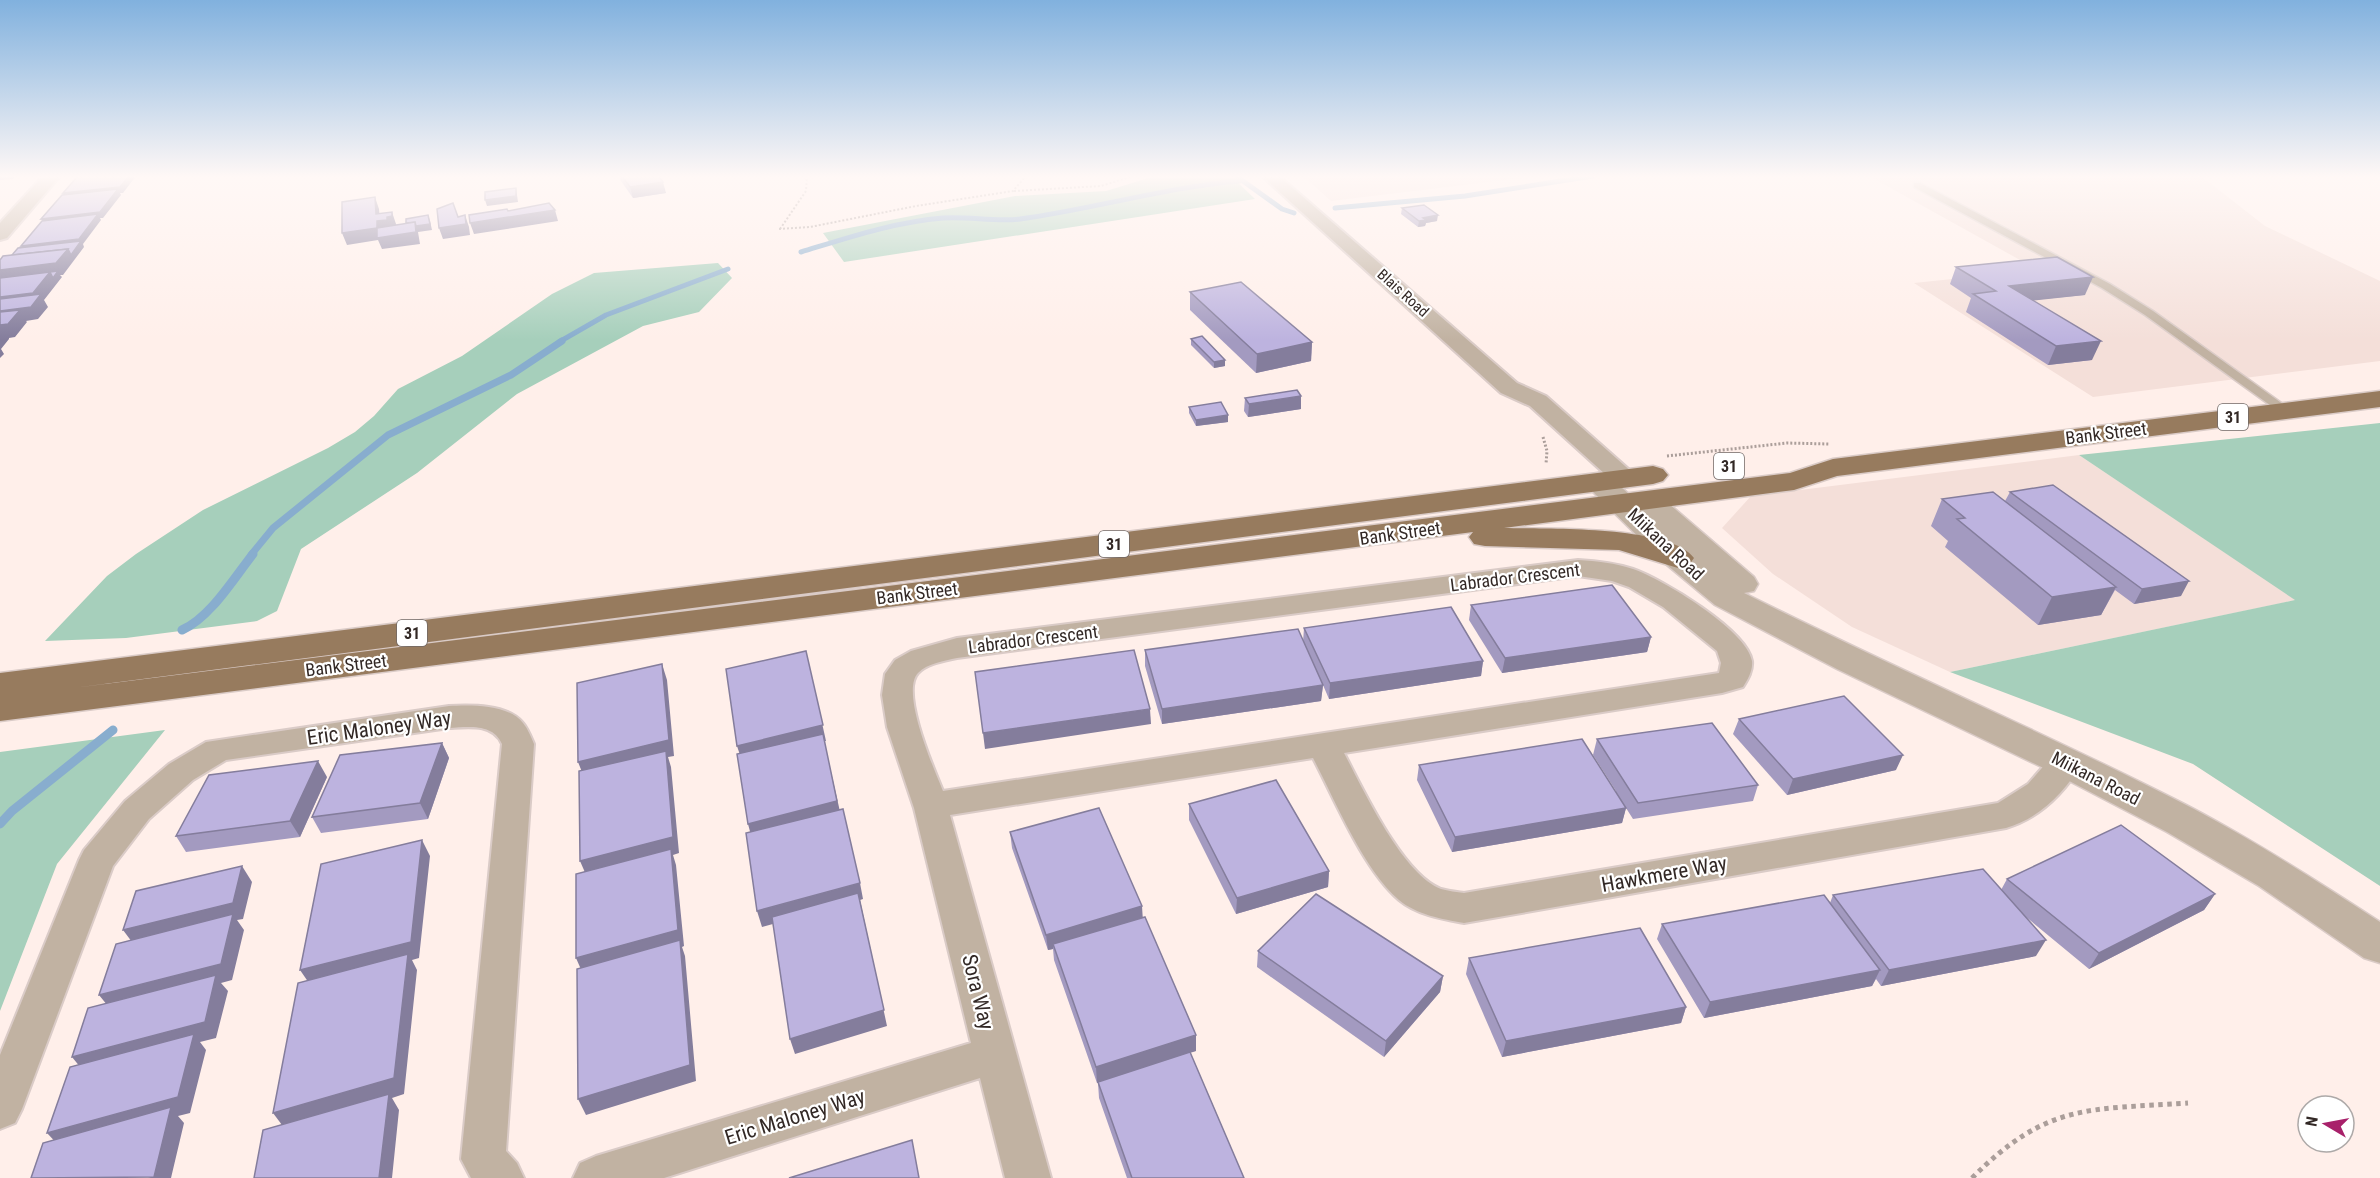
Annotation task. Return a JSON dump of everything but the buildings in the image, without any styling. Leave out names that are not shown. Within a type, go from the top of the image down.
[{"type":"main road","name":"Bank Street","points":[[0,685],[1623,490],[1794,481],[1834,456],[2285,411],[2380,399]]},
{"type":"main road","name":"Bank Street","points":[[0,709],[1397,533],[1623,490]]},
{"type":"main road","points":[[1397,533],[1619,541],[1645,546],[1678,558]]},
{"type":"street","name":"Blais Road","points":[[1332,231],[1509,388],[1538,401],[1623,490]]},
{"type":"street","name":"Blais Road","points":[[1509,388],[1520,408],[1540,426],[1623,490]]},
{"type":"street","name":"Miikana Road","points":[[1623,490],[1678,558],[1727,597],[1850,661],[2066,762],[2181,821],[2274,874],[2380,945]]},
{"type":"street","name":"Miikana Road","points":[[1623,490],[1800,635]]},
{"type":"street","name":"Labrador Crescent","points":[[1578,568],[1594,568],[1634,578],[1660,591],[1723,639],[1732,648],[1737,658],[1738,667],[1732,680],[1722,683],[931,805],[896,701],[898,679],[910,664],[930,654],[957,648],[1578,568]]},
{"type":"street","name":"Eric Maloney Way","points":[[0,1109],[97,860],[138,810],[181,772],[218,750],[449,717],[473,716],[492,719],[510,728],[518,744],[483,1159],[501,1178]]},
{"type":"street","name":"Hawkmere Way","points":[[1324,746],[1361,816],[1399,876],[1426,899],[1464,908],[2006,815],[2025,806],[2052,783],[2066,762]]},
{"type":"street","name":"Sora Way","points":[[931,805],[994,1056],[1028,1178]]},
{"type":"street","name":"Eric Maloney Way","points":[[596,1178],[994,1056]]},
{"type":"lane","points":[[2004,231],[2106,285],[2149,313],[2285,411]]},
{"type":"path","points":[[1540,426],[1548,460],[1544,467]]},
{"type":"path","points":[[1660,456],[1787,443],[1834,456]]},
{"type":"path","points":[[1972,1178],[1987,1163],[2031,1129],[2081,1111],[2188,1103]]},
{"type":"shaded area","points":[[1968,231],[2275,231],[2380,281],[2380,361],[2093,397],[1914,283],[2038,270]]},
{"type":"shaded area","points":[[2079,455],[2296,600],[1950,672],[1852,627],[1773,574],[1722,528],[1751,496]]},
{"type":"green space","points":[[834,231],[1046,231],[844,262],[823,233]]},
{"type":"green space","points":[[718,263],[732,278],[699,312],[643,326],[517,394],[417,473],[301,549],[277,611],[257,621],[126,638],[45,641],[107,576],[136,554],[203,510],[328,448],[355,432],[374,416],[398,389],[462,356],[552,294],[594,273]]},
{"type":"green space","points":[[2380,423],[2380,886],[2193,764],[1950,672],[2295,600],[2079,455]]},
{"type":"green space","points":[[165,730],[57,864],[0,1011],[0,752]]},
{"type":"waterway","points":[[801,252],[871,231]]},
{"type":"waterway","points":[[559,342],[606,315],[728,269]]},
{"type":"waterway","points":[[251,555],[273,528],[388,435],[511,375],[562,341]]},
{"type":"waterway","points":[[182,630],[212,607],[253,554]]},
{"type":"waterway","points":[[0,824],[12,811],[113,730]]}]
